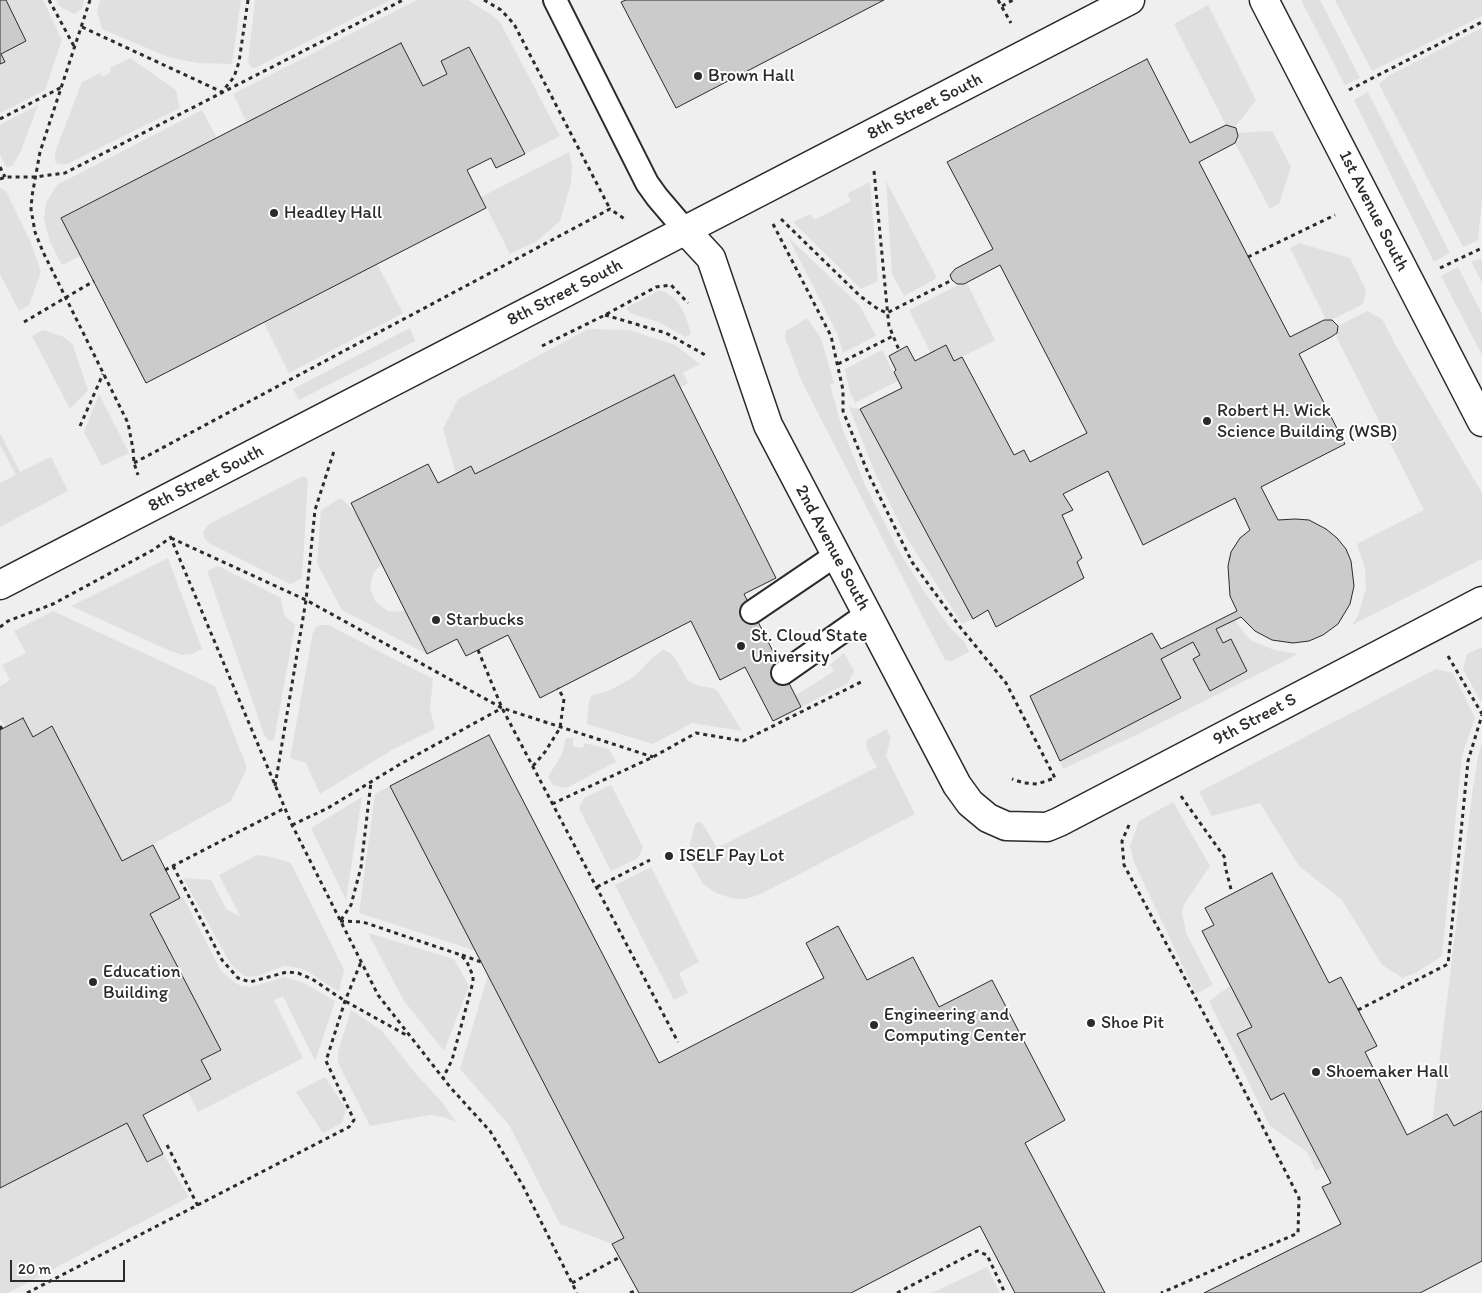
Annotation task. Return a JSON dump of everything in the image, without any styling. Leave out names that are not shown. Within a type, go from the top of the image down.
[{"type":"street","name":"8th Street South","points":[[0,585],[1130,0]]},
{"type":"street","name":"1st Avenue South","points":[[1264,0],[1482,422]]},
{"type":"street","name":"2nd Avenue South","points":[[686,231],[711,258],[768,425],[957,785],[970,803],[988,818],[1006,826],[1024,826]]},
{"type":"street","name":"9th Street S","points":[[1024,826],[1047,827],[1059,822],[1482,601]]},
{"type":"lane","points":[[555,0],[647,184],[686,231]]},
{"type":"lane","points":[[752,612],[836,555]]},
{"type":"lane","points":[[784,673],[867,614]]},
{"type":"path","points":[[49,0],[75,49]]},
{"type":"path","points":[[90,0],[40,152],[31,209],[35,232],[43,252],[128,423],[134,463],[610,209]]},
{"type":"path","points":[[222,92],[234,78],[239,62],[248,0]]},
{"type":"path","points":[[0,180],[5,177],[35,177],[65,173],[403,0]]},
{"type":"path","points":[[484,0],[501,10],[514,24],[610,209],[626,220]]},
{"type":"path","points":[[998,0],[1011,23]]},
{"type":"path","points":[[1002,6],[1013,0]]},
{"type":"path","points":[[1348,90],[1482,22]]},
{"type":"path","points":[[82,28],[222,92]]},
{"type":"path","points":[[0,119],[62,87]]},
{"type":"path","points":[[0,168],[5,177]]},
{"type":"path","points":[[874,172],[888,313],[893,336],[899,350]]},
{"type":"path","points":[[1248,257],[1335,215]]},
{"type":"path","points":[[781,219],[860,296],[878,309],[888,313],[952,280]]},
{"type":"path","points":[[773,223],[834,344],[843,390],[843,411],[868,473],[912,562],[960,627],[1006,683],[1055,778],[1037,784],[1024,783],[1012,779]]},
{"type":"path","points":[[1438,269],[1482,247]]},
{"type":"path","points":[[24,322],[94,281]]},
{"type":"path","points":[[691,311],[688,302],[671,285],[656,287],[605,315],[666,332],[707,356],[704,347]]},
{"type":"path","points":[[838,364],[893,336]]},
{"type":"path","points":[[80,426],[103,374]]},
{"type":"path","points":[[275,786],[306,600],[315,510],[336,446]]},
{"type":"path","points":[[577,1293],[523,1186],[490,1131],[443,1078],[378,995],[284,808],[170,538],[306,600],[502,708],[653,757]]},
{"type":"path","points":[[478,650],[502,708],[678,1042]]},
{"type":"path","points":[[1358,1010],[1448,964],[1468,762],[1482,714],[1448,656]]},
{"type":"path","points":[[552,804],[653,757],[696,733],[743,741],[895,666]]},
{"type":"path","points":[[533,766],[545,752],[560,728],[564,699],[558,688]]},
{"type":"path","points":[[292,825],[328,808],[502,708]]},
{"type":"path","points":[[340,921],[351,905],[361,867],[371,782]]},
{"type":"path","points":[[1179,794],[1225,858],[1225,866],[1232,893]]},
{"type":"path","points":[[165,870],[284,808]]},
{"type":"path","points":[[1131,822],[1122,841],[1124,866],[1224,1051],[1300,1198],[1298,1233],[1161,1293]]},
{"type":"path","points":[[597,887],[650,860]]},
{"type":"path","points":[[174,866],[222,960],[238,978],[255,982],[292,971],[312,979],[345,1001],[411,1038]]},
{"type":"path","points":[[340,921],[363,922],[481,962]]},
{"type":"path","points":[[443,1078],[452,1060],[473,982],[471,969],[461,955]]},
{"type":"path","points":[[27,1293],[349,1127],[354,1120],[326,1061],[345,1001],[361,962]]},
{"type":"path","points":[[166,1146],[198,1206]]},
{"type":"path","points":[[897,1293],[977,1252],[987,1255],[1005,1293]]},
{"type":"path","points":[[572,1283],[620,1257]]},
{"type":"path","points":[[630,1293],[636,1290]]},
{"type":"shaded area","name":"St. Cloud State University","points":[[0,0],[1482,0],[1482,1293],[0,1293]]},
{"type":"shaded area","points":[[6,0],[43,0],[62,40],[45,90],[0,113],[0,64],[5,61],[1,54],[26,40]]},
{"type":"shaded area","points":[[56,0],[84,0],[82,9],[74,14],[59,6]]},
{"type":"shaded area","points":[[100,0],[241,0],[232,64],[197,63],[168,57],[102,29],[97,12]]},
{"type":"shaded area","points":[[255,0],[390,0],[255,68],[251,67],[248,62]]},
{"type":"shaded area","points":[[417,0],[468,0],[496,18],[500,22],[560,136],[525,154],[469,47],[441,61],[447,74],[423,86],[401,43],[247,123],[233,94]]},
{"type":"shaded area","points":[[1301,0],[1320,0],[1360,78],[1345,85]]},
{"type":"shaded area","points":[[1335,0],[1482,0],[1482,16],[1372,71]]},
{"type":"shaded area","points":[[1208,5],[1256,100],[1235,127],[1226,125],[1174,24]]},
{"type":"shaded area","points":[[1482,28],[1482,201],[1478,240],[1463,247],[1379,84],[1388,76]]},
{"type":"shaded area","points":[[130,58],[176,90],[180,108],[67,164],[58,164],[55,161],[55,152],[82,82],[100,73],[102,77],[111,72],[110,68]]},
{"type":"shaded area","points":[[1368,92],[1450,253],[1434,262],[1354,100]]},
{"type":"shaded area","points":[[38,105],[21,151],[13,165],[7,168],[0,155],[0,125]]},
{"type":"shaded area","points":[[202,110],[217,138],[81,256],[62,265],[50,242],[44,219],[46,203],[57,185]]},
{"type":"shaded area","points":[[1272,131],[1291,167],[1279,204],[1270,209],[1235,143],[1238,139],[1238,133]]},
{"type":"shaded area","points":[[569,152],[572,167],[571,183],[560,221],[537,241],[510,254],[481,197]]},
{"type":"shaded area","points":[[886,181],[937,278],[904,296],[892,274]]},
{"type":"shaded area","points":[[870,182],[878,281],[861,289],[793,222],[811,214],[814,220],[851,201],[847,194]]},
{"type":"shaded area","points":[[0,188],[6,191],[31,243],[41,272],[29,305],[19,311],[0,274]]},
{"type":"shaded area","points":[[788,237],[860,306],[876,336],[843,353],[837,333]]},
{"type":"shaded area","points":[[1299,243],[1350,258],[1366,290],[1363,304],[1331,320],[1326,319],[1290,248]]},
{"type":"shaded area","points":[[1482,259],[1482,283],[1471,261]]},
{"type":"shaded area","points":[[377,264],[403,313],[289,373],[264,323]]},
{"type":"shaded area","points":[[1458,267],[1482,314],[1482,355],[1441,276]]},
{"type":"shaded area","points":[[967,283],[995,340],[954,361],[946,345],[931,353],[909,310],[960,284]]},
{"type":"shaded area","points":[[658,291],[664,291],[675,299],[684,312],[691,333],[689,336],[685,337],[661,323],[630,313],[627,309]]},
{"type":"shaded area","points":[[1367,311],[1382,319],[1482,493],[1482,559],[1352,625],[1358,616],[1366,588],[1365,569],[1357,544],[1424,510],[1337,338],[1338,326]]},
{"type":"shaded area","points":[[807,318],[821,338],[834,383],[830,385],[842,428],[865,485],[899,551],[923,590],[949,626],[965,643],[969,652],[951,661],[945,660],[802,382],[785,338],[786,331]]},
{"type":"shaded area","points":[[410,328],[415,341],[299,400],[293,389]]},
{"type":"shaded area","points":[[588,329],[629,330],[675,345],[700,364],[683,373],[688,383],[680,388],[673,375],[475,474],[471,466],[456,474],[443,429],[458,399]]},
{"type":"shaded area","points":[[43,330],[64,337],[73,345],[88,390],[70,409],[32,336]]},
{"type":"shaded area","points":[[882,350],[898,381],[855,403],[850,392],[845,369]]},
{"type":"shaded area","points":[[99,394],[129,453],[102,466],[84,432]]},
{"type":"shaded area","points":[[849,407],[860,409],[973,619],[962,624],[905,535],[876,475]]},
{"type":"shaded area","points":[[0,433],[20,472],[51,457],[68,491],[0,527],[0,483],[16,475],[0,445]]},
{"type":"shaded area","points":[[303,476],[308,480],[302,578],[290,584],[209,543],[204,538],[203,532],[209,524]]},
{"type":"shaded area","points":[[341,498],[355,512],[382,565],[376,569],[372,577],[370,588],[375,601],[388,611],[398,612],[405,610],[427,654],[342,610],[317,563],[321,510]]},
{"type":"shaded area","points":[[168,558],[202,649],[192,654],[182,655],[168,650],[71,606]]},
{"type":"shaded area","points":[[218,566],[281,598],[284,615],[295,625],[274,740],[269,741],[264,734],[207,571]]},
{"type":"shaded area","points":[[53,611],[215,686],[246,765],[246,770],[231,801],[122,861],[52,726],[33,737],[23,718],[6,727],[0,718],[0,686],[10,680],[2,665],[26,653],[14,631]]},
{"type":"shaded area","points":[[1235,620],[1252,641],[1274,650],[1298,654],[1136,735],[1063,769],[1060,761],[1181,698],[1161,659],[1193,642],[1200,655],[1193,659],[1210,691],[1247,671],[1223,643],[1216,629]]},
{"type":"shaded area","points":[[320,625],[329,625],[433,679],[430,708],[435,729],[392,750],[320,794],[306,763],[290,758],[313,632]]},
{"type":"shaded area","points":[[1482,647],[1481,702],[1463,669],[1467,654]]},
{"type":"shaded area","points":[[663,650],[675,658],[688,681],[699,686],[713,688],[718,692],[742,731],[692,723],[653,744],[587,724],[591,696],[610,690],[634,677],[653,657]]},
{"type":"shaded area","points":[[844,653],[854,671],[848,683],[801,707],[795,696],[834,671],[830,665]]},
{"type":"shaded area","points":[[1436,669],[1453,673],[1475,718],[1462,755],[1442,956],[1417,972],[1403,978],[1382,965],[1342,900],[1299,866],[1260,803],[1212,816],[1199,792]]},
{"type":"shaded area","points":[[886,729],[891,737],[886,756],[915,814],[759,895],[745,899],[731,898],[716,893],[703,884],[691,863],[688,852],[695,823],[700,822],[704,826],[717,848],[877,767],[867,749],[866,742]]},
{"type":"shaded area","points":[[566,738],[573,738],[573,746],[583,748],[584,743],[609,749],[616,762],[566,788],[553,785],[548,777],[562,754]]},
{"type":"shaded area","points":[[1482,743],[1482,1111],[1454,1126],[1447,1114],[1432,1122],[1472,795]]},
{"type":"shaded area","points":[[611,785],[643,847],[638,858],[611,871],[579,808],[584,798]]},
{"type":"shaded area","points":[[390,786],[476,951],[359,913],[375,794]]},
{"type":"shaded area","points":[[362,797],[346,900],[311,828]]},
{"type":"shaded area","points":[[1173,802],[1210,866],[1185,903],[1182,912],[1186,933],[1213,985],[1196,994],[1134,862],[1130,846],[1139,821]]},
{"type":"shaded area","points":[[257,855],[291,863],[344,970],[339,992],[307,971],[299,968],[284,966],[258,976],[249,977],[243,975],[230,963],[183,878],[211,880],[227,910],[240,916],[219,875]]},
{"type":"shaded area","points":[[651,867],[699,962],[679,973],[688,993],[674,1000],[615,885]]},
{"type":"shaded area","points":[[183,897],[221,971],[234,982],[241,986],[251,987],[285,977],[304,983],[335,1001],[315,1061],[283,996],[274,1000],[303,1058],[198,1112],[188,1092],[211,1080],[201,1060],[221,1050],[150,914]]},
{"type":"shaded area","points":[[368,933],[454,959],[469,986],[444,1051],[404,1001]]},
{"type":"shaded area","points":[[488,975],[624,1238],[612,1244],[560,1224],[509,1125],[460,1069]]},
{"type":"shaded area","points":[[1230,986],[1252,1027],[1237,1034],[1270,1100],[1284,1093],[1322,1167],[1316,1171],[1307,1152],[1270,1126],[1209,1001]]},
{"type":"shaded area","points":[[351,1010],[382,1031],[416,1074],[441,1101],[456,1122],[444,1117],[430,1115],[370,1126],[338,1062],[338,1052]]},
{"type":"shaded area","points":[[325,1077],[346,1109],[342,1123],[323,1133],[296,1092]]},
{"type":"shaded area","points":[[127,1123],[147,1162],[163,1154],[189,1197],[8,1293],[0,1293],[0,1188]]},
{"type":"shaded area","points":[[987,1267],[1000,1293],[932,1293]]},
{"type":"building","points":[[0,0],[6,0],[26,41],[1,54],[5,62],[0,64]]},
{"type":"building","name":"Brown Hall","points":[[626,0],[884,0],[676,108],[621,2]]},
{"type":"building","name":"Headley Hall","points":[[401,43],[423,86],[447,74],[441,61],[469,47],[525,154],[496,168],[491,158],[467,170],[486,208],[146,383],[61,218]]},
{"type":"building","name":"Robert H. Wick Science Building (WSB)","points":[[1147,59],[1190,143],[1226,125],[1236,128],[1238,136],[1235,143],[1199,162],[1290,337],[1324,320],[1332,320],[1338,326],[1337,333],[1299,354],[1345,444],[1261,487],[1278,520],[1309,520],[1326,529],[1337,538],[1346,549],[1351,561],[1354,586],[1350,604],[1338,624],[1323,635],[1309,641],[1293,643],[1272,640],[1255,631],[1241,617],[1216,629],[1223,643],[1231,639],[1247,671],[1210,691],[1193,659],[1200,655],[1193,642],[1161,659],[1181,698],[1060,761],[1030,696],[1152,633],[1161,649],[1237,611],[1230,596],[1228,566],[1231,552],[1240,538],[1250,530],[1235,498],[1143,545],[1108,471],[1063,494],[1073,510],[1062,515],[1082,558],[1077,562],[1084,578],[996,627],[988,610],[973,619],[860,409],[902,388],[889,356],[907,346],[915,361],[946,345],[954,361],[962,357],[1014,455],[1024,450],[1030,462],[1087,433],[1000,265],[964,284],[957,284],[952,280],[950,275],[955,269],[993,249],[947,162]]},
{"type":"building","points":[[674,375],[776,578],[744,594],[801,707],[773,721],[745,667],[720,680],[691,621],[540,698],[508,635],[466,656],[457,639],[427,654],[351,503],[428,464],[438,483],[471,466],[475,474]]},
{"type":"building","name":"Education Building","points":[[23,718],[33,737],[52,726],[122,861],[153,845],[180,898],[150,914],[221,1050],[201,1060],[211,1079],[143,1115],[163,1154],[147,1162],[127,1123],[0,1188],[0,730]]},
{"type":"building","name":"Engineering and Computing Center","points":[[489,735],[659,1063],[824,978],[806,943],[838,926],[867,980],[913,957],[939,1007],[992,980],[1065,1120],[1025,1143],[1105,1293],[1015,1293],[980,1226],[851,1293],[639,1293],[612,1244],[624,1238],[390,786]]},
{"type":"building","name":"Shoemaker Hall","points":[[1272,873],[1329,983],[1341,977],[1377,1046],[1365,1052],[1407,1135],[1447,1114],[1454,1126],[1482,1111],[1482,1261],[1420,1293],[1204,1293],[1341,1224],[1322,1187],[1331,1183],[1284,1093],[1271,1100],[1237,1034],[1252,1027],[1202,931],[1214,925],[1205,908]]},
{"type":"place","name":"Brown Hall","points":[[698,76]]},
{"type":"place","name":"Headley Hall","points":[[274,213]]},
{"type":"place","name":"Robert H. Wick Science Building (WSB)","points":[[1207,421]]},
{"type":"place","name":"Starbucks","points":[[436,620]]},
{"type":"place","name":"St. Cloud State University","points":[[741,646]]},
{"type":"place","name":"ISELF Pay Lot","points":[[669,856]]},
{"type":"place","name":"Education Building","points":[[93,982]]},
{"type":"place","name":"Shoe Pit","points":[[1091,1023]]},
{"type":"place","name":"Engineering and Computing Center","points":[[874,1025]]},
{"type":"place","name":"Shoemaker Hall","points":[[1316,1072]]}]
